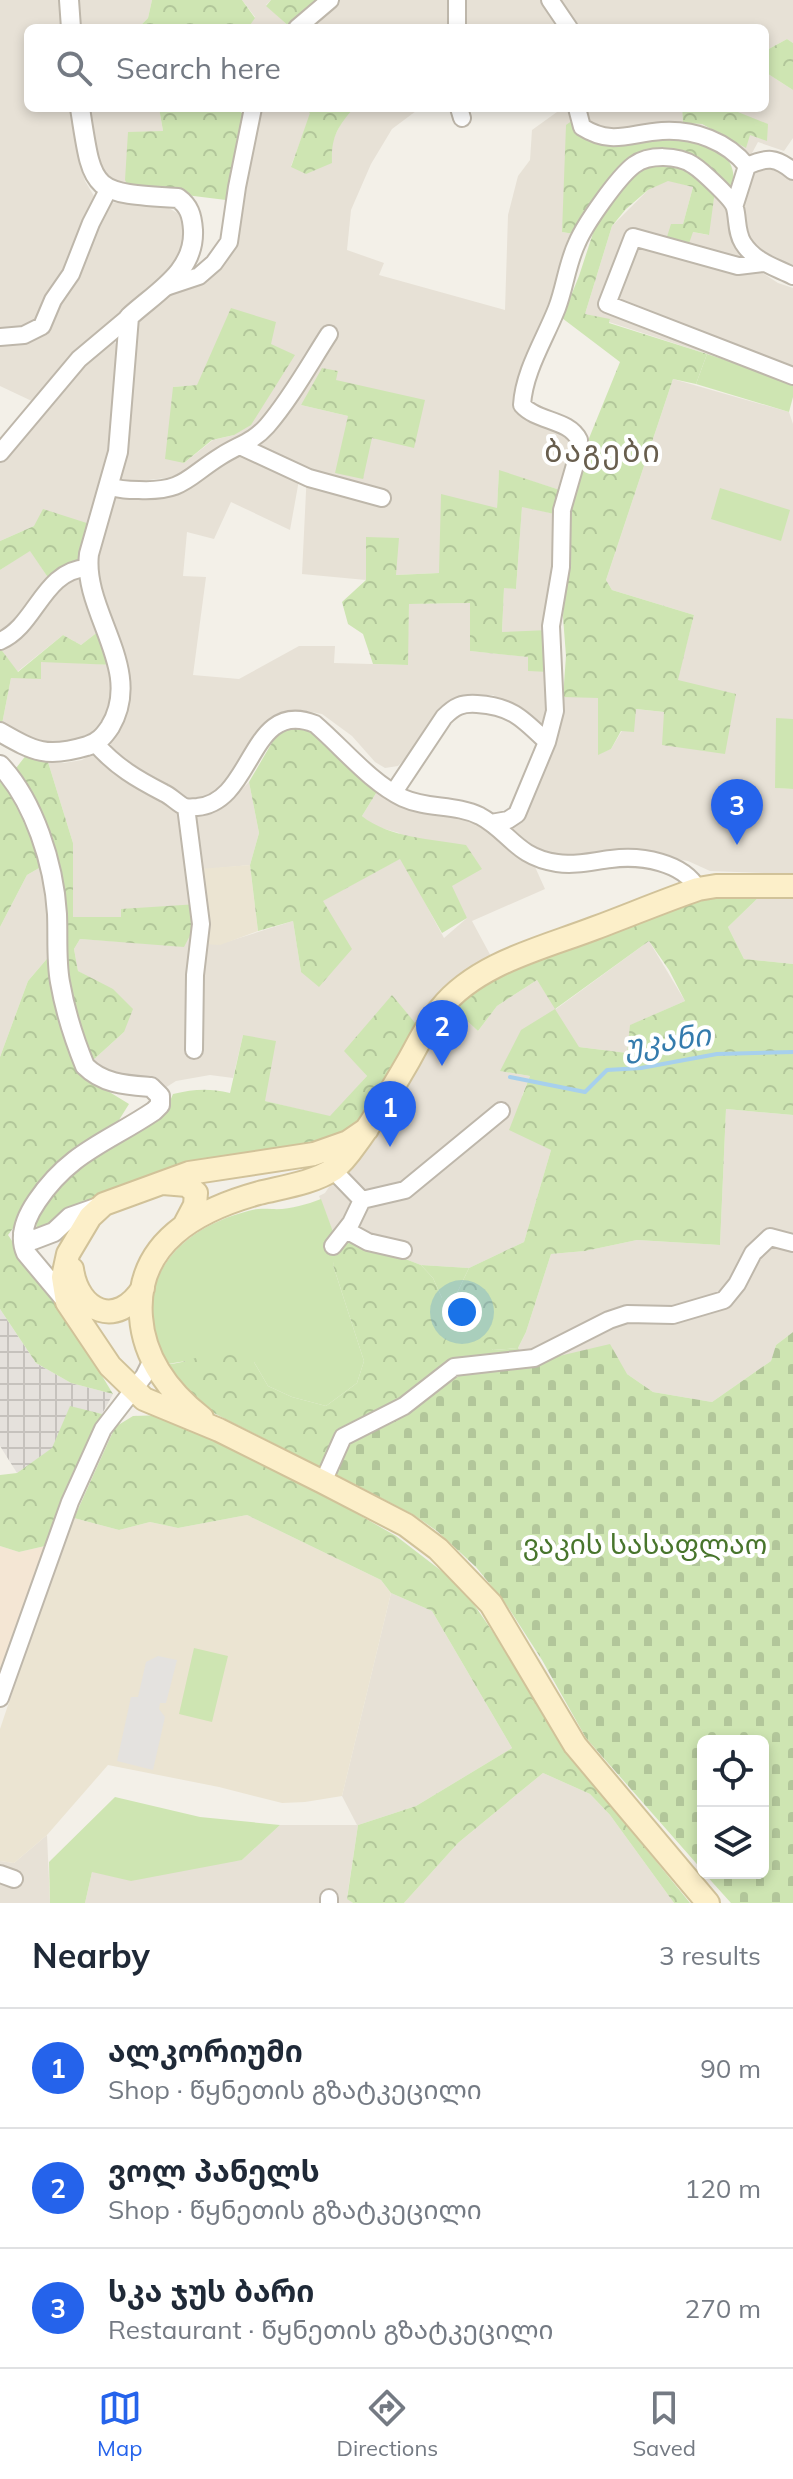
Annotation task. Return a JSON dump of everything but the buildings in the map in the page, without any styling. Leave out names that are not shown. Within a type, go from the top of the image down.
[{"type":"main road","points":[[185,1224],[238,1199],[333,1170],[367,1129],[440,1009],[460,987],[488,971],[698,889],[716,886],[793,886]]},
{"type":"main road","points":[[367,1129],[348,1142],[314,1154],[211,1168],[104,1204],[90,1217],[68,1254],[63,1277],[67,1302],[97,1349],[132,1390],[155,1405],[219,1430],[406,1525],[438,1549],[471,1582],[507,1627],[575,1745],[708,1903]]},
{"type":"main road","points":[[162,1183],[192,1188],[196,1193],[195,1205],[185,1224],[157,1252],[146,1273],[141,1324],[152,1360],[184,1403],[219,1430]]},
{"type":"main road","points":[[74,1240],[74,1278],[78,1291],[93,1307],[107,1312],[121,1309],[136,1299],[143,1288]]},
{"type":"street","points":[[69,0],[71,24]]},
{"type":"street","points":[[302,24],[330,0]]},
{"type":"street","points":[[457,0],[457,24]]},
{"type":"street","points":[[550,0],[566,24]]},
{"type":"street","points":[[0,453],[79,359],[166,287],[190,253],[192,217],[186,204],[178,198],[108,190],[96,180],[88,163],[81,112]]},
{"type":"street","points":[[166,287],[199,276],[214,263],[229,242],[252,112]]},
{"type":"street","points":[[577,112],[582,127],[605,137],[663,131],[695,134],[729,149],[747,166]]},
{"type":"street","points":[[491,823],[508,820],[517,814],[547,742],[555,711],[551,626],[561,567],[562,510],[579,440],[576,433],[528,412],[522,405],[530,372],[558,306],[576,245],[594,213],[634,165],[652,157],[681,159],[694,165],[735,204]]},
{"type":"street","points":[[793,171],[774,159],[763,158],[747,166],[735,204],[743,245],[763,263],[793,276]]},
{"type":"street","points":[[0,337],[24,335],[42,326],[53,300],[71,274],[108,190]]},
{"type":"street","points":[[763,263],[738,266],[633,237],[607,304],[793,376]]},
{"type":"street","points":[[0,732],[30,749],[49,754],[95,743],[113,721],[118,705],[118,668],[87,568],[118,452],[129,317]]},
{"type":"street","points":[[109,486],[116,489],[167,489],[197,475],[220,456],[242,447],[265,428],[329,334]]},
{"type":"street","points":[[242,447],[309,478],[382,498]]},
{"type":"street","points":[[0,641],[21,625],[41,597],[65,574],[77,568],[87,568]]},
{"type":"street","points":[[394,792],[444,717],[464,703],[508,709],[547,742]]},
{"type":"street","points":[[95,743],[129,775],[168,794],[186,807],[214,803],[223,797],[271,728],[296,718],[315,724],[394,792],[415,802],[467,811],[491,823],[515,846],[548,861],[568,864],[623,858],[649,861],[681,869],[698,889]]},
{"type":"street","points":[[0,765],[33,818],[42,844],[57,912],[60,982],[85,1066],[105,1080],[151,1087],[160,1096],[160,1105],[154,1111],[84,1152],[58,1173],[30,1211],[23,1233],[26,1253],[67,1302]]},
{"type":"street","points":[[186,807],[201,924],[195,975],[194,1050]]},
{"type":"street","points":[[333,1246],[346,1230],[362,1200],[405,1190],[501,1111]]},
{"type":"street","points":[[333,1170],[362,1200]]},
{"type":"street","points":[[23,1233],[33,1240],[43,1238],[70,1217],[104,1204]]},
{"type":"street","points":[[346,1230],[368,1242],[403,1250]]},
{"type":"street","points":[[323,1482],[343,1437],[404,1406],[454,1367],[534,1358],[627,1314],[673,1315],[724,1300],[737,1284],[753,1253],[770,1237],[793,1243]]},
{"type":"street","points":[[0,1698],[70,1502],[103,1429],[144,1376],[152,1360]]},
{"type":"street","points":[[117,1410],[155,1405]]},
{"type":"shaded area","points":[[0,0],[62,0],[64,24],[24,24],[24,112],[72,112],[78,156],[85,181],[94,196],[109,202],[167,207],[179,214],[184,225],[185,256],[142,299],[101,329],[66,361],[36,403],[0,386]]},
{"type":"shaded area","points":[[74,0],[152,0],[148,18],[142,24],[76,24]]},
{"type":"shaded area","points":[[242,0],[271,0],[266,5],[287,24],[251,24],[255,17]]},
{"type":"shaded area","points":[[337,0],[544,0],[561,24],[317,24]]},
{"type":"shaded area","points":[[554,0],[793,0],[793,43],[787,39],[769,49],[769,24],[569,24]]},
{"type":"shaded area","points":[[769,75],[793,90],[793,138],[784,151],[758,142],[751,155],[699,129],[609,133],[590,126],[582,112],[682,112],[683,123],[701,124],[746,147],[730,112],[769,112]]},
{"type":"shaded area","points":[[86,112],[160,112],[163,131],[129,188],[99,177]]},
{"type":"shaded area","points":[[259,112],[311,113],[291,166],[331,144],[342,121],[350,112],[415,112],[392,129],[371,164],[351,210],[347,250],[384,263],[379,275],[505,310],[508,215],[518,176],[530,160],[532,130],[557,112],[573,112],[562,232],[580,235],[516,400],[571,441],[573,452],[563,491],[499,471],[497,509],[439,573],[396,575],[366,538],[366,580],[302,574],[307,471],[253,446],[182,476],[115,484],[132,327],[167,294],[217,269]],"holes":[[[336,380],[372,438],[348,416],[301,405]],[[197,385],[234,435],[213,440],[184,463],[173,387]]]},
{"type":"shaded area","points":[[770,167],[793,175],[793,279],[758,256],[740,221],[742,190],[756,168]]},
{"type":"shaded area","points":[[668,180],[693,187],[683,224],[693,232],[708,235],[715,191],[732,206],[749,264],[778,283],[793,288],[793,382],[585,314],[612,226],[648,190]]},
{"type":"shaded area","points":[[110,339],[119,346],[112,440],[93,525],[34,526],[0,541],[0,458],[41,407]]},
{"type":"shaded area","points":[[673,379],[789,412],[793,424],[793,719],[776,719],[776,788],[793,789],[793,874],[710,871],[688,861],[621,850],[559,858],[514,836],[507,827],[552,742],[563,697],[598,697],[598,754],[611,749],[635,709],[664,712],[677,681],[694,615],[612,590],[606,580]]},
{"type":"shaded area","points":[[247,456],[299,480],[290,530],[231,502],[214,539],[187,532],[183,576],[206,577],[193,675],[239,679],[299,646],[335,646],[334,663],[407,665],[409,604],[470,603],[470,651],[529,657],[548,672],[502,633],[504,587],[516,589],[522,506],[559,515],[548,721],[539,724],[493,695],[464,696],[449,702],[434,718],[415,749],[398,766],[385,768],[375,762],[352,736],[322,714],[284,711],[266,726],[224,789],[202,801],[189,798],[118,755],[111,747],[111,736],[129,684],[126,655],[97,584],[95,565],[112,496],[163,494],[225,458]]},
{"type":"shaded area","points":[[30,550],[49,579],[16,623],[0,633],[0,570]]},
{"type":"shaded area","points":[[81,574],[104,627],[81,645],[63,635],[17,672],[0,648],[55,587]]},
{"type":"shaded area","points":[[41,661],[115,665],[113,711],[99,728],[74,745],[47,748],[2,724],[11,678]]},
{"type":"shaded area","points":[[91,754],[183,810],[199,814],[212,814],[223,808],[249,782],[259,833],[250,865],[198,870],[220,944],[293,921],[301,972],[322,901],[401,858],[444,938],[467,918],[399,833],[374,826],[362,816],[378,790],[467,815],[531,858],[545,889],[472,921],[493,960],[421,1030],[392,996],[345,1051],[367,1076],[331,1117],[265,1101],[243,1035],[233,1078],[210,1075],[176,1081],[165,1088],[157,1080],[122,1080],[91,1062],[124,1032],[91,979],[78,971],[74,949],[80,939],[184,946],[121,909],[121,917],[73,917],[73,843],[48,762],[82,760]]},
{"type":"shaded area","points":[[46,864],[51,954],[28,981],[0,1057],[0,927],[27,875]]},
{"type":"shaded area","points":[[250,865],[258,931],[220,945],[204,944],[198,869]]},
{"type":"shaded area","points":[[793,894],[793,964],[744,959],[728,927],[761,895]]},
{"type":"shaded area","points":[[649,941],[685,1001],[631,1025],[627,1053],[579,1047],[501,1071],[530,1076],[522,1096],[551,1150],[524,1242],[469,1268],[421,1265],[361,1242],[339,1248],[319,1196],[325,1193],[451,1006],[478,1031],[497,1006],[537,980],[556,1009]]},
{"type":"shaded area","points":[[726,1109],[793,1115],[793,1332],[776,1345],[771,1361],[712,1402],[653,1392],[627,1374],[525,1364],[518,1348],[551,1254],[585,1251],[637,1240],[720,1245]]},
{"type":"shaded area","points":[[0,1309],[36,1363],[71,1383],[113,1394],[102,1414],[70,1407],[53,1448],[17,1473],[0,1446]]},
{"type":"shaded area","points":[[247,1515],[381,1580],[391,1593],[342,1796],[282,1803],[108,1765],[47,1835],[14,1863],[0,1861],[0,1729],[56,1562],[74,1518],[119,1530],[150,1522],[178,1528]]},
{"type":"shaded area","points":[[0,1546],[19,1552],[45,1546],[0,1678]]},
{"type":"shaded area","points":[[391,1593],[432,1611],[512,1748],[416,1806],[358,1825],[347,1898],[353,1903],[85,1903],[92,1872],[242,1860],[280,1825],[357,1825],[342,1796]]},
{"type":"shaded area","points":[[158,1656],[177,1660],[166,1703],[160,1703],[159,1709],[165,1717],[153,1770],[117,1761],[131,1697],[138,1697],[146,1662]]},
{"type":"shaded area","points":[[543,1773],[590,1794],[610,1815],[674,1903],[404,1903],[458,1843]]},
{"type":"shaded area","points":[[47,1835],[50,1903],[0,1903],[0,1861],[14,1863]]},
{"type":"green space","points":[[152,0],[242,0],[255,18],[251,24],[142,24],[148,18]]},
{"type":"green space","points":[[271,0],[321,0],[295,24],[286,24],[266,6]]},
{"type":"green space","points":[[787,39],[793,43],[793,90],[769,75],[769,49]]},
{"type":"green space","points":[[160,112],[240,112],[245,115],[226,200],[129,188],[125,180],[128,132],[163,131]]},
{"type":"green space","points":[[351,112],[336,133],[332,163],[306,174],[291,167],[310,113]]},
{"type":"green space","points":[[682,112],[738,112],[768,124],[767,141],[750,135],[746,148],[702,124],[683,123]]},
{"type":"green space","points":[[573,120],[592,139],[607,145],[673,137],[700,142],[725,157],[732,169],[734,185],[729,188],[707,164],[691,156],[649,153],[580,235],[562,232],[566,125]]},
{"type":"green space","points":[[682,163],[715,191],[709,235],[693,232],[686,252],[665,243],[671,224],[683,224],[693,187],[668,181],[648,190],[612,226],[585,314],[610,319],[609,323],[707,354],[696,384],[673,379],[606,580],[612,590],[694,615],[678,680],[736,694],[725,754],[662,745],[664,712],[636,709],[634,732],[621,731],[611,749],[598,755],[598,698],[563,697],[567,515],[581,458],[620,362],[562,318],[594,230],[630,176],[645,165]]},
{"type":"green space","points":[[231,308],[276,322],[271,344],[295,355],[251,425],[234,435],[212,440],[184,463],[165,459],[173,387],[197,385]]},
{"type":"green space","points":[[707,354],[793,382],[789,412],[696,384]]},
{"type":"green space","points":[[322,368],[338,371],[336,380],[425,400],[414,448],[372,438],[363,479],[335,473],[348,416],[301,405]]},
{"type":"green space","points":[[499,470],[563,491],[559,515],[522,507],[516,589],[504,588],[502,632],[549,630],[549,672],[528,671],[528,657],[470,651],[470,603],[409,604],[408,665],[373,664],[363,634],[348,624],[342,602],[366,580],[366,537],[399,538],[396,575],[439,573],[441,494],[497,508]]},
{"type":"green space","points":[[720,488],[790,510],[781,541],[711,519]]},
{"type":"green space","points":[[43,509],[93,525],[79,559],[49,579],[30,551],[0,570],[0,541],[34,526]]},
{"type":"green space","points":[[104,627],[115,665],[41,662],[41,679],[11,678],[0,723],[0,648],[18,672],[63,635],[81,645]]},
{"type":"green space","points":[[776,718],[793,719],[793,789],[775,788]]},
{"type":"green space","points":[[294,726],[329,743],[378,790],[362,816],[398,833],[466,845],[482,869],[452,886],[467,918],[442,933],[400,859],[323,901],[352,949],[319,987],[301,972],[293,921],[258,931],[250,865],[259,833],[249,782],[277,734]]},
{"type":"green space","points":[[27,754],[48,762],[73,843],[73,917],[121,917],[121,909],[198,904],[197,922],[184,947],[80,939],[74,949],[78,971],[113,989],[133,1009],[124,1032],[91,1062],[62,973],[58,917],[13,772]]},
{"type":"green space","points":[[0,773],[16,791],[46,864],[27,875],[0,927]]},
{"type":"green space","points":[[761,895],[728,927],[744,959],[793,964],[793,1115],[726,1109],[720,1245],[637,1240],[585,1251],[551,1254],[518,1348],[493,1350],[465,1327],[455,1297],[469,1268],[524,1242],[551,1150],[509,1130],[530,1076],[500,1071],[521,1030],[555,1009],[537,980],[497,1006],[478,1031],[451,1006],[489,978],[703,896]],"holes":[[[649,941],[685,1001],[630,1025],[627,1053],[579,1047],[555,1009]]]},
{"type":"green space","points":[[51,954],[85,1077],[129,1104],[119,1120],[59,1166],[8,1235],[113,1394],[71,1383],[36,1363],[0,1309],[0,1057],[28,981]]},
{"type":"green space","points":[[392,995],[421,1030],[364,1122],[330,1145],[217,1161],[36,1231],[37,1220],[63,1176],[168,1106],[173,1094],[202,1090],[230,1093],[243,1035],[276,1041],[265,1101],[330,1116],[367,1076],[344,1051]]},
{"type":"green space","points":[[321,1199],[339,1248],[333,1265],[364,1361],[357,1383],[326,1406],[292,1397],[268,1386],[254,1362],[186,1361],[167,1364],[156,1336],[152,1310],[155,1287],[164,1266],[178,1248],[221,1220],[251,1210],[291,1208]]},
{"type":"green space","points":[[348,1242],[361,1242],[421,1265],[433,1278],[442,1298],[449,1329],[439,1361],[426,1385],[322,1468],[202,1407],[167,1364],[190,1360],[227,1347],[254,1362],[268,1386],[292,1397],[326,1406],[357,1383],[364,1361],[333,1265],[335,1255]]},
{"type":"green space","points":[[421,1265],[469,1268],[455,1297],[493,1350],[518,1348],[522,1354],[426,1385],[442,1298],[433,1278]]},
{"type":"green space","name":"ვაკის სასაფლაო","points":[[793,1332],[793,1903],[731,1903],[709,1879],[769,1879],[769,1735],[697,1735],[697,1864],[586,1738],[506,1604],[476,1567],[437,1531],[414,1515],[333,1473],[347,1439],[464,1373],[525,1364],[610,1344],[627,1374],[653,1392],[712,1402],[771,1361],[776,1345]]},
{"type":"green space","points":[[70,1406],[102,1414],[45,1546],[19,1552],[0,1546],[0,1475],[17,1473],[52,1448]]},
{"type":"green space","points":[[164,1415],[319,1492],[396,1536],[452,1579],[473,1603],[510,1657],[572,1758],[690,1903],[674,1903],[610,1815],[590,1794],[543,1773],[458,1843],[404,1903],[353,1903],[347,1899],[358,1825],[416,1806],[512,1748],[432,1611],[391,1593],[381,1580],[247,1515],[178,1528],[150,1522],[119,1530],[74,1518],[115,1427],[133,1416]]},
{"type":"green space","points":[[194,1648],[228,1656],[212,1722],[179,1714]]},
{"type":"green space","points":[[115,1797],[200,1817],[280,1825],[242,1860],[131,1881],[92,1872],[85,1903],[50,1903],[49,1862]]},
{"type":"waterway","name":"უკანი","points":[[510,1077],[585,1092],[607,1070],[641,1068],[717,1054],[793,1052]]},
{"type":"place","name":"სკა ჯუს ბარი","points":[[737,845]]},
{"type":"place","name":"ვოლ პანელს","points":[[442,1066]]},
{"type":"place","name":"ალკორიუმი","points":[[390,1147]]},
{"type":"district","name":"ბაგები","points":[[603,451]]}]
